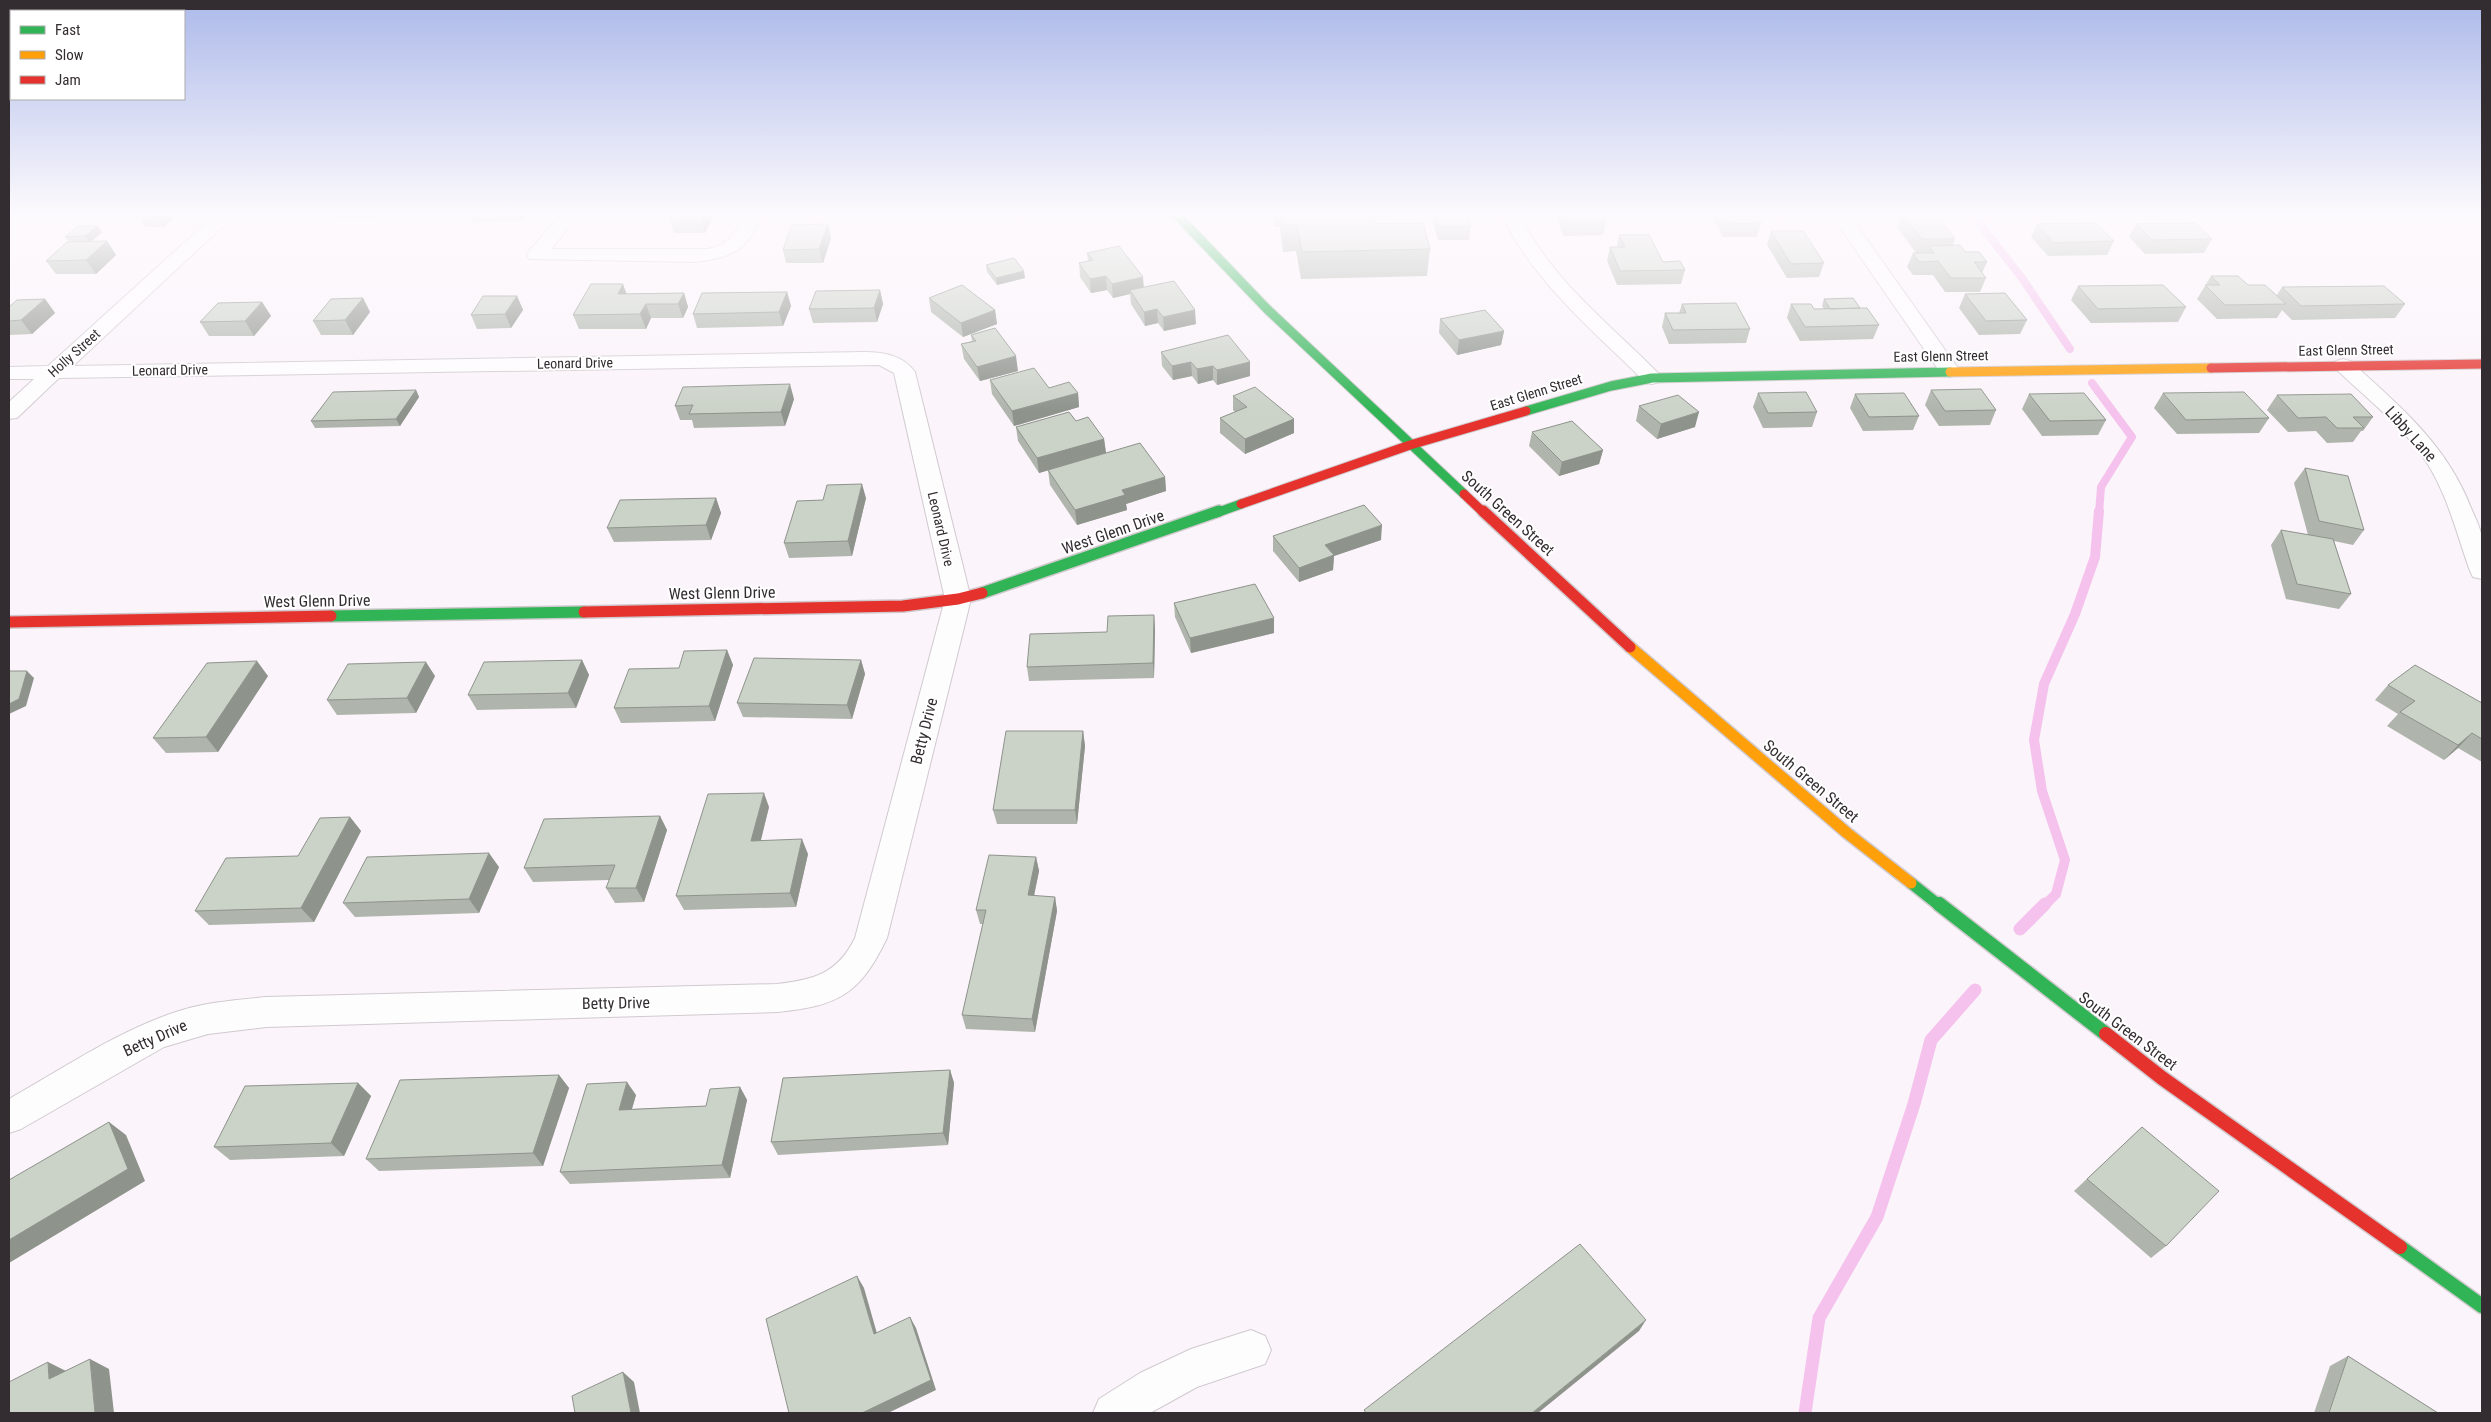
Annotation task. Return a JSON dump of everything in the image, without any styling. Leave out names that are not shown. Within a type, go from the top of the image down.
[{"type":"street","name":"Holly Street","points":[[9,413],[155,279]]},
{"type":"street","name":"South Green Street","points":[[1239,279],[1410,446],[1655,670],[1847,832],[2162,1078],[2482,1306]]},
{"type":"street","points":[[1555,279],[1652,378]]},
{"type":"street","points":[[1885,279],[1949,371]]},
{"type":"street","name":"Leonard Drive","points":[[9,373],[839,358],[884,360],[896,365],[904,372],[958,599]]},
{"type":"street","name":"East Glenn Street","points":[[1410,446],[1604,388],[1652,378],[1949,371],[2482,364]]},
{"type":"street","name":"Libby Lane","points":[[2343,365],[2412,431],[2437,461],[2450,485],[2482,572]]},
{"type":"street","name":"West Glenn Drive","points":[[9,622],[903,606],[958,599],[1024,580],[1410,446]]},
{"type":"street","name":"Betty Drive","points":[[9,1116],[152,1036],[172,1027],[209,1017],[266,1012],[758,1000],[803,996],[836,984],[849,974],[858,963],[871,938],[958,599]]},
{"type":"street","points":[[1113,1413],[1154,1388],[1191,1369],[1251,1350]]},
{"type":"building","points":[[1109,279],[1133,279],[1112,284]]},
{"type":"building","points":[[2214,279],[2242,279],[2248,285],[2265,285],[2286,304],[2225,305],[2205,285],[2220,285]]},
{"type":"building","points":[[1174,281],[1195,310],[1163,317],[1157,309],[1144,312],[1130,290]]},
{"type":"building","points":[[591,284],[623,284],[618,294],[684,293],[678,304],[646,304],[640,314],[573,315]]},
{"type":"building","points":[[962,285],[995,310],[961,323],[929,298]]},
{"type":"building","points":[[2163,285],[2186,307],[2098,309],[2078,286]]},
{"type":"building","points":[[2384,286],[2405,304],[2301,306],[2282,287]]},
{"type":"building","points":[[880,290],[874,308],[809,309],[816,291]]},
{"type":"building","points":[[787,292],[779,312],[693,314],[702,293]]},
{"type":"building","points":[[2005,293],[2027,320],[1986,321],[1965,294]]},
{"type":"building","points":[[483,296],[517,296],[505,314],[471,315]]},
{"type":"building","points":[[363,298],[345,320],[313,321],[331,299]]},
{"type":"building","points":[[1853,298],[1860,308],[1830,309],[1824,299]]},
{"type":"building","points":[[45,299],[21,320],[9,321],[9,307],[17,300]]},
{"type":"building","points":[[262,302],[245,321],[200,322],[218,303]]},
{"type":"building","points":[[1736,303],[1750,329],[1673,330],[1665,313],[1686,313],[1682,304]]},
{"type":"building","points":[[1791,304],[1811,304],[1814,309],[1867,308],[1879,325],[1805,327]]},
{"type":"building","points":[[1485,310],[1504,331],[1459,340],[1440,319]]},
{"type":"building","points":[[995,328],[1016,356],[977,367],[961,344],[976,341],[971,335]]},
{"type":"building","points":[[1228,335],[1250,362],[1217,370],[1213,366],[1197,369],[1191,362],[1172,366],[1161,352]]},
{"type":"building","points":[[1034,368],[1049,388],[1069,382],[1078,393],[1012,411],[990,380]]},
{"type":"building","points":[[790,384],[781,412],[689,414],[693,405],[675,406],[683,387]]},
{"type":"building","points":[[1255,387],[1294,419],[1245,439],[1220,418],[1247,407],[1233,396]]},
{"type":"building","points":[[1981,389],[1996,410],[1945,411],[1931,390]]},
{"type":"building","points":[[416,390],[396,419],[311,421],[333,392]]},
{"type":"building","points":[[1806,392],[1817,412],[1768,413],[1758,393]]},
{"type":"building","points":[[2244,392],[2269,418],[2186,420],[2163,393]]},
{"type":"building","points":[[1904,393],[1919,416],[1869,417],[1855,394]]},
{"type":"building","points":[[2084,393],[2106,420],[2050,421],[2029,394]]},
{"type":"building","points":[[2351,394],[2373,417],[2353,417],[2364,428],[2337,428],[2326,417],[2298,418],[2277,395]]},
{"type":"building","points":[[1678,395],[1699,412],[1661,424],[1639,406]]},
{"type":"building","points":[[1069,412],[1076,421],[1088,417],[1104,439],[1037,458],[1016,427]]},
{"type":"building","points":[[1572,421],[1603,450],[1562,462],[1532,432]]},
{"type":"building","points":[[1140,443],[1165,477],[1122,490],[1125,495],[1075,510],[1048,470]]},
{"type":"building","points":[[2305,468],[2348,476],[2364,530],[2319,521]]},
{"type":"building","points":[[862,484],[848,541],[784,543],[797,501],[823,500],[827,485]]},
{"type":"building","points":[[716,498],[706,525],[607,528],[620,500]]},
{"type":"building","points":[[1364,505],[1382,525],[1325,545],[1334,555],[1299,568],[1273,536]]},
{"type":"building","points":[[2281,530],[2333,539],[2351,594],[2297,584]]},
{"type":"building","points":[[1255,584],[1274,618],[1190,638],[1174,603]]},
{"type":"building","points":[[1154,615],[1153,663],[1027,667],[1030,634],[1107,632],[1108,616]]},
{"type":"building","points":[[727,650],[709,706],[614,708],[629,669],[679,668],[684,651]]},
{"type":"building","points":[[754,658],[861,660],[847,705],[737,703]]},
{"type":"building","points":[[582,660],[568,693],[468,695],[484,662]]},
{"type":"building","points":[[257,661],[206,737],[153,738],[207,663]]},
{"type":"building","points":[[426,662],[407,698],[327,700],[348,664]]},
{"type":"building","points":[[2415,665],[2482,703],[2482,739],[2472,733],[2458,745],[2400,712],[2415,701],[2388,685]]},
{"type":"building","points":[[9,671],[27,671],[19,699],[9,704]]},
{"type":"building","points":[[1006,731],[1083,731],[1075,810],[993,810]]},
{"type":"building","points":[[764,793],[751,841],[802,839],[790,893],[676,896],[708,794]]},
{"type":"building","points":[[660,816],[636,888],[606,888],[615,865],[524,868],[544,819]]},
{"type":"building","points":[[350,817],[301,908],[195,911],[226,858],[298,856],[320,818]]},
{"type":"building","points":[[489,853],[469,899],[343,903],[367,857]]},
{"type":"building","points":[[989,855],[1036,857],[1028,895],[1055,897],[1032,1019],[962,1015],[986,910],[976,910]]},
{"type":"building","points":[[950,1070],[943,1133],[771,1142],[783,1078]]},
{"type":"building","points":[[559,1075],[533,1153],[366,1159],[400,1080]]},
{"type":"building","points":[[627,1082],[619,1110],[706,1106],[710,1089],[740,1087],[722,1165],[560,1172],[587,1084]]},
{"type":"building","points":[[358,1083],[331,1143],[214,1147],[245,1086]]},
{"type":"building","points":[[109,1122],[128,1169],[9,1240],[9,1180]]},
{"type":"building","points":[[2142,1127],[2219,1191],[2166,1246],[2087,1179]]},
{"type":"building","points":[[1580,1244],[1646,1320],[1532,1413],[1366,1413],[1364,1410]]},
{"type":"building","points":[[857,1276],[874,1334],[910,1317],[931,1380],[862,1413],[789,1413],[766,1319]]},
{"type":"building","points":[[2348,1356],[2438,1413],[2329,1413]]},
{"type":"building","points":[[90,1359],[95,1413],[9,1413],[9,1382],[48,1362],[49,1379]]},
{"type":"building","points":[[623,1372],[631,1413],[575,1413],[572,1396]]},
{"type":"waterway","points":[[2023,279],[2070,349]]},
{"type":"waterway","points":[[2092,383],[2132,437],[2101,487],[2099,513]]},
{"type":"waterway","points":[[2044,906],[2056,894],[2065,860],[2042,791],[2034,740],[2044,684],[2075,614],[2095,557],[2099,511]]},
{"type":"waterway","points":[[2020,929],[2045,904]]},
{"type":"waterway","points":[[1805,1413],[1819,1318],[1877,1217],[1914,1104],[1931,1040],[1975,990]]},
{"type":"traffic: fast","points":[[1239,279],[1267,309],[1464,494]]},
{"type":"traffic: fast","points":[[1526,411],[1611,386],[1652,378],[1950,372]]},
{"type":"traffic: fast","points":[[982,593],[1241,504]]},
{"type":"traffic: fast","points":[[331,616],[584,612]]},
{"type":"traffic: fast","points":[[1911,883],[2106,1034]]},
{"type":"traffic: fast","points":[[2400,1247],[2482,1306]]},
{"type":"traffic: slow","points":[[1950,372],[2211,368]]},
{"type":"traffic: slow","points":[[1630,647],[1847,833],[1911,883]]},
{"type":"traffic: jam","points":[[2211,368],[2482,364]]},
{"type":"traffic: jam","points":[[1241,504],[1410,445],[1526,411]]},
{"type":"traffic: jam","points":[[1464,494],[1630,647]]},
{"type":"traffic: jam","points":[[584,612],[903,606],[958,599],[982,593]]},
{"type":"traffic: jam","points":[[9,622],[331,616]]},
{"type":"traffic: jam","points":[[2106,1034],[2162,1078],[2400,1247]]}]
